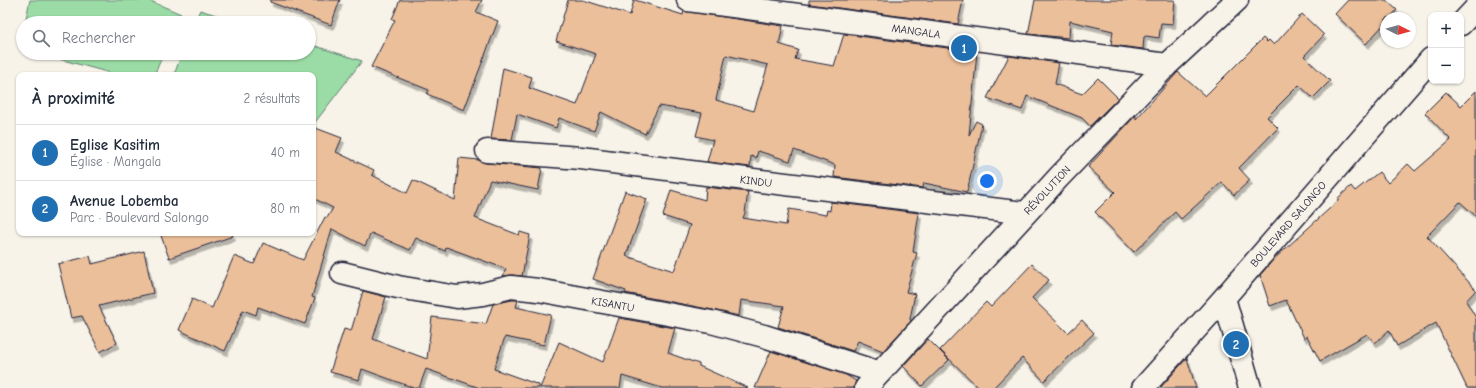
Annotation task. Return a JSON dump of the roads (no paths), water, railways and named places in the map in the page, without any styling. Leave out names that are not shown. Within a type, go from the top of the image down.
[{"type":"street","name":"MANGALA","points":[[688,0],[1167,65]]},
{"type":"street","name":"RÉVOLUTION","points":[[873,380],[1025,213],[1167,65],[1237,0]]},
{"type":"street","points":[[1464,21],[1476,8]]},
{"type":"street","name":"BOULEVARD SALONGO","points":[[1143,388],[1224,298],[1428,62]]},
{"type":"street","name":"KINDU","points":[[487,151],[581,158],[1025,213]]},
{"type":"street","name":"KISANTU","points":[[342,273],[398,287],[457,297],[483,294],[511,287],[538,290],[712,322],[764,336],[873,380]]},
{"type":"street","points":[[1224,298],[1250,388]]},
{"type":"place","name":"Eglise Kasitim","points":[[964,48]]},
{"type":"place","name":"Avenue Lobemba","points":[[1236,344]]}]
